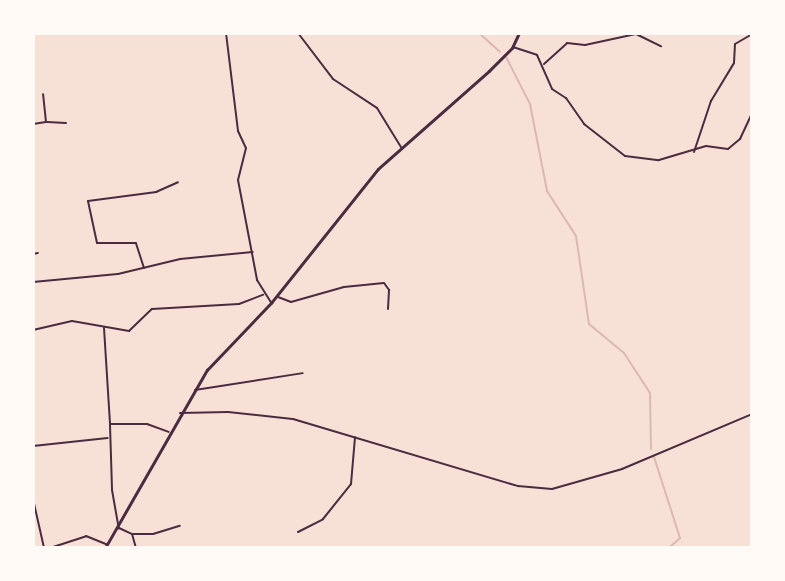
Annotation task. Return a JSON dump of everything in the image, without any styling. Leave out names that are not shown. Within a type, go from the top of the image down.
[{"type":"street","points":[[226,33],[239,131],[246,148],[239,180],[264,295],[271,303]]},
{"type":"street","points":[[298,33],[333,79],[377,108],[401,148]]},
{"type":"street","points":[[50,548],[86,536],[106,546],[119,528],[169,432],[207,370],[277,296],[364,186],[401,148],[512,48],[519,33]]},
{"type":"street","points":[[544,64],[567,43],[584,46],[636,34],[661,46]]},
{"type":"street","points":[[694,153],[710,101],[734,63],[735,44],[752,34]]},
{"type":"street","points":[[512,48],[537,55],[544,64],[549,86],[566,98],[584,124],[625,156],[659,160],[694,153],[706,146],[733,146],[752,113]]},
{"type":"street","points":[[43,93],[46,122]]},
{"type":"street","points":[[33,124],[66,123]]},
{"type":"street","points":[[144,268],[136,243],[97,243],[88,201],[156,192],[178,182]]},
{"type":"street","points":[[33,282],[254,252]]},
{"type":"street","points":[[33,254],[38,253]]},
{"type":"street","points":[[277,296],[291,302],[344,287],[384,283],[389,290],[388,309]]},
{"type":"street","points":[[33,330],[72,320],[104,327],[133,329],[152,309],[239,304],[264,295]]},
{"type":"street","points":[[104,327],[110,439],[119,528]]},
{"type":"street","points":[[194,390],[303,373]]},
{"type":"street","points":[[180,413],[262,414],[355,437],[518,486],[552,489],[622,469],[752,414]]},
{"type":"street","points":[[110,424],[147,424],[169,432]]},
{"type":"street","points":[[298,532],[323,519],[351,484],[355,437]]},
{"type":"street","points":[[33,446],[110,439]]},
{"type":"street","points":[[33,499],[43,548]]},
{"type":"street","points":[[119,528],[132,534],[153,534],[180,526]]},
{"type":"street","points":[[132,534],[136,548]]},
{"type":"waterway","points":[[479,33],[500,52]]},
{"type":"waterway","points":[[506,57],[530,104],[547,191],[576,236],[589,324],[624,353],[650,393],[651,449]]},
{"type":"waterway","points":[[654,457],[680,538],[669,548]]}]
